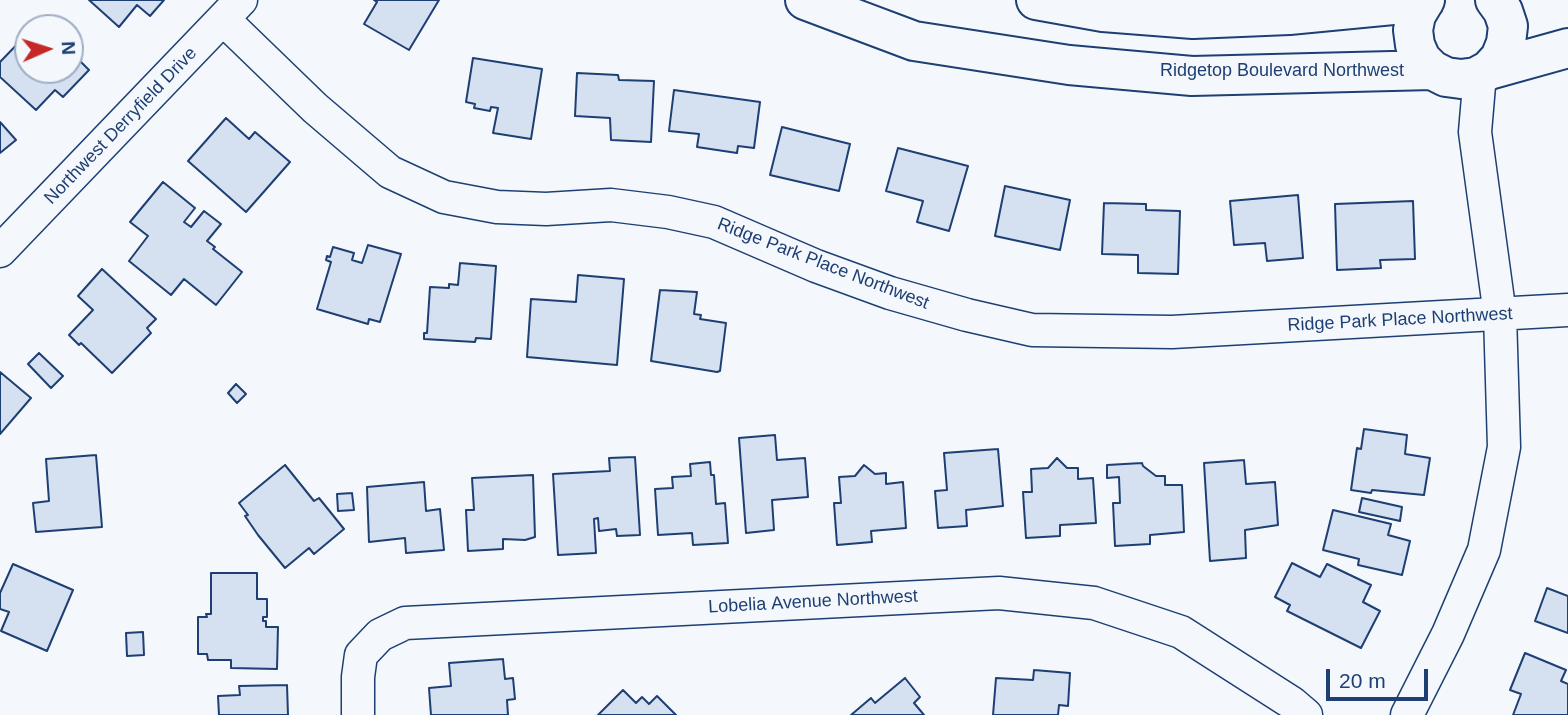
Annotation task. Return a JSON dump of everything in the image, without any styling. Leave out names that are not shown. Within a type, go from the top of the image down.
[{"type":"main road","name":"Ridgetop Boulevard Northwest","points":[[805,0],[914,41],[1069,65],[1192,76],[1462,73],[1568,48]]},
{"type":"main road","points":[[1036,0],[1103,12],[1193,19],[1289,15],[1424,1]]},
{"type":"main road","points":[[1424,1],[1416,15],[1413,30],[1418,52],[1462,73],[1500,58],[1507,43],[1508,26],[1503,11],[1495,0]]},
{"type":"street","name":"Ridge Park Place Northwest","points":[[232,10],[315,108],[390,172],[444,197],[497,207],[546,209],[611,205],[668,212],[714,222],[817,266],[890,293],[967,316],[1032,330],[1172,332],[1568,310]]},
{"type":"street","name":"Northwest Derryfield Drive","points":[[0,251],[232,10]]},
{"type":"street","points":[[1407,715],[1448,634],[1484,550],[1504,447],[1500,315],[1475,132],[1462,73]]},
{"type":"street","name":"Lobelia Avenue Northwest","points":[[358,715],[361,655],[380,635],[405,623],[999,593],[1094,603],[1181,632],[1292,703],[1306,715]]},
{"type":"building","points":[[89,0],[164,0],[150,16],[137,5],[119,27]]},
{"type":"building","points":[[374,0],[439,0],[409,50],[364,24],[377,2]]},
{"type":"building","points":[[14,48],[14,84],[76,84],[63,97],[55,90],[36,110],[0,77],[0,62]]},
{"type":"building","points":[[473,58],[542,69],[531,139],[493,133],[498,108],[491,107],[490,111],[474,108],[475,104],[466,102]]},
{"type":"building","points":[[577,73],[618,75],[619,80],[654,81],[651,142],[611,140],[610,118],[575,116]]},
{"type":"building","points":[[674,90],[760,102],[754,148],[738,146],[737,153],[697,147],[699,134],[669,131]]},
{"type":"building","points":[[226,118],[249,139],[255,132],[290,162],[246,212],[188,161]]},
{"type":"building","points":[[0,122],[16,140],[0,153]]},
{"type":"building","points":[[782,127],[850,144],[839,191],[770,175]]},
{"type":"building","points":[[898,148],[968,166],[949,231],[917,222],[923,201],[886,191]]},
{"type":"building","points":[[163,182],[195,208],[184,222],[191,227],[204,211],[221,224],[207,241],[242,272],[216,305],[184,279],[171,295],[129,261],[148,236],[130,222]]},
{"type":"building","points":[[1005,186],[1070,200],[1060,250],[995,236]]},
{"type":"building","points":[[1298,195],[1303,258],[1267,261],[1265,243],[1234,245],[1230,201]]},
{"type":"building","points":[[1413,201],[1415,259],[1380,260],[1381,268],[1337,270],[1335,204]]},
{"type":"building","points":[[1104,203],[1146,204],[1146,210],[1180,211],[1178,274],[1138,273],[1138,255],[1102,254]]},
{"type":"building","points":[[368,245],[401,254],[380,322],[369,319],[368,324],[317,309],[331,262],[326,260],[327,256],[330,257],[333,247],[354,253],[352,260],[362,263]]},
{"type":"building","points":[[460,263],[496,266],[491,339],[476,338],[475,342],[424,339],[424,333],[427,333],[430,287],[449,288],[449,284],[458,285]]},
{"type":"building","points":[[102,269],[156,319],[147,328],[151,333],[112,373],[69,335],[93,310],[78,296]]},
{"type":"building","points":[[578,275],[624,279],[617,365],[527,357],[531,299],[576,302]]},
{"type":"building","points":[[660,290],[697,292],[694,314],[701,315],[700,319],[726,323],[720,371],[651,361]]},
{"type":"building","points":[[39,353],[63,376],[51,388],[28,364]]},
{"type":"building","points":[[0,372],[31,398],[0,434]]},
{"type":"building","points":[[236,384],[246,394],[237,403],[228,393]]},
{"type":"building","points":[[1364,429],[1407,435],[1405,454],[1430,458],[1424,495],[1351,490],[1357,448],[1361,449]]},
{"type":"building","points":[[775,435],[777,460],[805,458],[808,497],[772,500],[774,530],[746,533],[739,438]]},
{"type":"building","points":[[998,449],[1003,506],[966,510],[967,526],[938,528],[935,491],[947,490],[944,453]]},
{"type":"building","points":[[96,455],[102,527],[36,532],[33,503],[49,501],[46,459]]},
{"type":"building","points":[[635,457],[640,535],[617,536],[616,529],[599,531],[598,518],[594,519],[596,553],[558,555],[553,474],[610,471],[609,458]]},
{"type":"building","points":[[1057,458],[1067,468],[1078,468],[1078,479],[1093,478],[1096,523],[1060,525],[1060,536],[1026,538],[1023,492],[1032,492],[1031,469],[1048,468]]},
{"type":"building","points":[[1244,460],[1246,484],[1275,482],[1278,525],[1245,530],[1246,558],[1210,561],[1204,463]]},
{"type":"building","points":[[710,462],[711,475],[714,475],[716,504],[725,503],[728,543],[693,545],[692,533],[658,535],[655,489],[673,488],[672,477],[691,476],[690,464]]},
{"type":"building","points":[[1142,463],[1156,476],[1165,476],[1165,485],[1182,485],[1184,532],[1150,535],[1150,544],[1115,546],[1113,503],[1120,503],[1119,477],[1107,478],[1107,465]]},
{"type":"building","points":[[285,465],[314,501],[319,498],[344,529],[314,554],[309,548],[285,568],[258,535],[239,503]]},
{"type":"building","points":[[864,465],[875,474],[886,473],[886,484],[903,482],[906,528],[871,531],[872,542],[837,545],[834,503],[841,503],[839,477],[855,476]]},
{"type":"building","points":[[533,475],[535,537],[525,540],[503,539],[503,549],[468,551],[466,510],[474,510],[472,478]]},
{"type":"building","points":[[424,482],[426,511],[440,509],[444,550],[406,553],[405,538],[369,542],[367,487]]},
{"type":"building","points":[[352,493],[354,510],[338,511],[337,494]]},
{"type":"building","points":[[1362,498],[1402,507],[1400,521],[1359,512]]},
{"type":"building","points":[[1333,510],[1391,524],[1388,535],[1410,541],[1402,575],[1358,565],[1359,559],[1323,550]]},
{"type":"building","points":[[1292,563],[1320,577],[1327,564],[1371,585],[1363,602],[1380,611],[1361,648],[1287,611],[1290,605],[1275,597]]},
{"type":"building","points":[[13,564],[73,590],[47,651],[1,631],[9,612],[0,609],[0,593]]},
{"type":"building","points":[[211,573],[257,573],[257,599],[267,599],[267,617],[263,617],[263,621],[266,621],[266,627],[278,627],[277,669],[231,668],[231,660],[208,660],[207,654],[198,654],[198,617],[211,614]]},
{"type":"building","points":[[1547,588],[1568,596],[1568,633],[1535,621]]},
{"type":"building","points":[[143,632],[144,655],[127,656],[126,633]]},
{"type":"building","points":[[1525,653],[1566,670],[1561,681],[1568,684],[1568,715],[1513,715],[1521,694],[1510,690]]},
{"type":"building","points":[[503,659],[505,679],[513,678],[515,699],[507,700],[508,715],[431,715],[429,688],[451,686],[449,663]]},
{"type":"building","points":[[1034,670],[1070,673],[1068,706],[1059,705],[1058,715],[993,715],[996,678],[1033,680]]},
{"type":"building","points":[[905,678],[920,697],[914,703],[924,715],[851,715],[871,698],[875,703]]},
{"type":"building","points":[[287,685],[288,715],[219,715],[218,696],[240,695],[239,686]]},
{"type":"building","points":[[623,690],[636,703],[642,697],[649,704],[657,696],[676,715],[598,715]]}]
